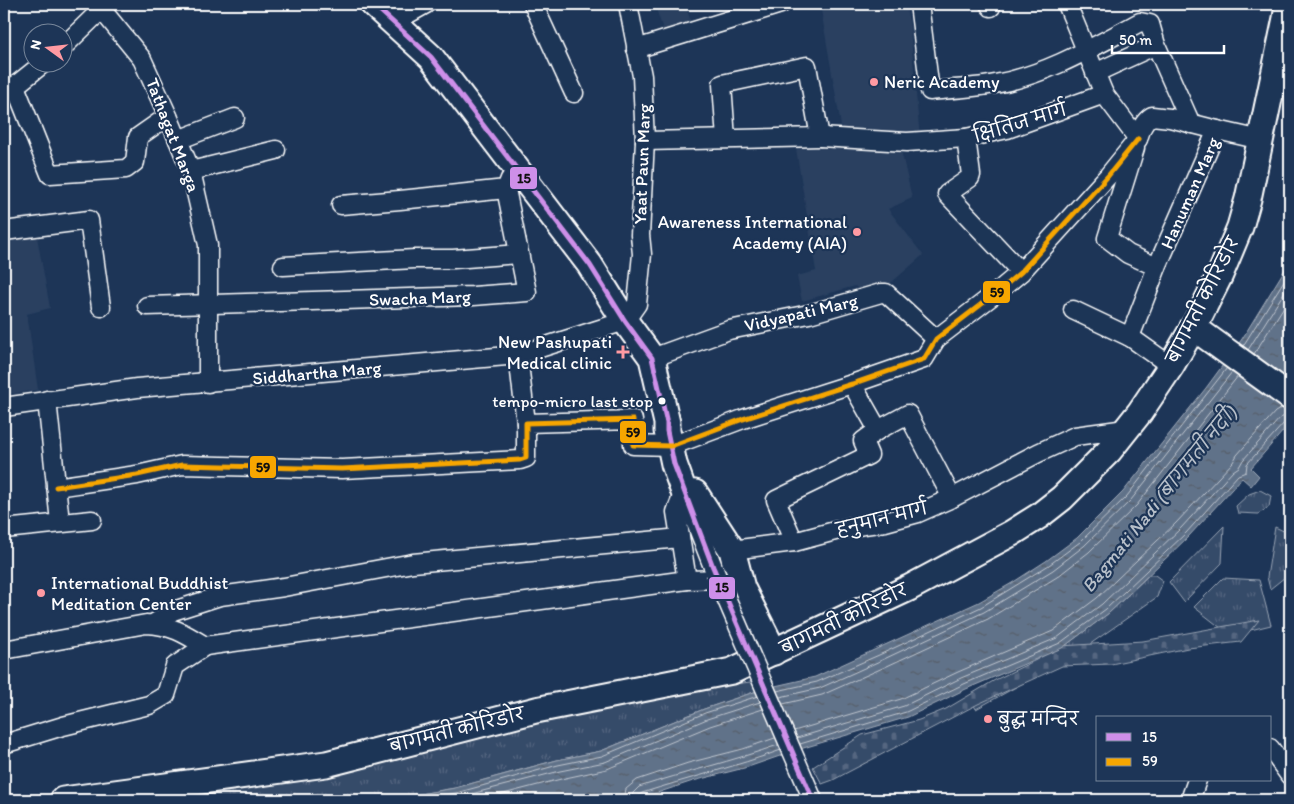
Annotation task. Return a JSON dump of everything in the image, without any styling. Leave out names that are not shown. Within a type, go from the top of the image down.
[{"type":"main road","points":[[373,4],[431,57],[510,178],[590,265],[652,358],[674,464],[684,492],[695,493],[732,550],[742,588],[774,652]]},
{"type":"main road","name":"बागमती कोरिडोर","points":[[63,800],[326,764],[536,710],[732,671],[909,588],[1025,524],[1062,498],[1110,451],[1172,366],[1220,275],[1240,227],[1248,199],[1288,4]]},
{"type":"main road","points":[[1193,327],[1290,397]]},
{"type":"street","points":[[392,23],[426,4]]},
{"type":"street","points":[[533,4],[574,93]]},
{"type":"street","name":"Yaat Paun Marg","points":[[626,321],[637,304],[642,254],[640,235],[645,141],[642,76],[628,4]]},
{"type":"street","points":[[636,49],[781,4]]},
{"type":"street","points":[[919,4],[930,91],[997,84],[1043,70],[1086,51],[1140,22],[1150,24],[1156,45],[1191,124]]},
{"type":"street","points":[[1067,4],[1104,94],[1138,139]]},
{"type":"street","points":[[72,38],[104,7]]},
{"type":"street","name":"Tathagat Marga","points":[[104,7],[142,59],[191,171],[208,245],[208,383]]},
{"type":"street","points":[[1095,73],[1156,45]]},
{"type":"street","points":[[726,139],[722,84],[807,66],[820,137]]},
{"type":"street","points":[[32,72],[9,90],[50,174],[126,169],[135,162],[138,137],[168,116]]},
{"type":"street","name":"क्षितिज मार्ग","points":[[1021,272],[947,194],[970,178],[966,138],[1007,129],[1104,94]]},
{"type":"street","points":[[1130,337],[1157,268],[1128,254],[1107,238],[1145,120],[1152,116],[1170,118],[1217,130]]},
{"type":"street","points":[[178,140],[235,118]]},
{"type":"street","name":"Hanuman Marg","points":[[1157,268],[1217,130],[1261,140]]},
{"type":"street","points":[[645,141],[820,137],[908,142],[966,138]]},
{"type":"street","points":[[526,423],[586,422],[610,419],[633,420],[633,444],[669,438],[790,403],[924,359],[936,338],[1021,272],[1108,176],[1138,139]]},
{"type":"street","points":[[191,171],[276,150]]},
{"type":"street","points":[[341,205],[407,200],[510,178]]},
{"type":"street","name":"Swacha Marg","points":[[208,304],[473,296],[527,292],[519,254],[510,178]]},
{"type":"street","points":[[4,231],[89,220],[101,306]]},
{"type":"street","points":[[283,266],[415,258],[454,259],[519,254]]},
{"type":"street","name":"Vidyapati Marg","points":[[652,358],[728,330],[809,314],[880,293],[886,293],[936,338]]},
{"type":"street","points":[[147,306],[208,304]]},
{"type":"street","points":[[1072,310],[1130,337],[1172,366]]},
{"type":"street","name":"Siddhartha Marg","points":[[4,407],[137,388],[518,355],[626,321]]},
{"type":"street","points":[[56,487],[182,466],[342,469],[520,460],[526,458],[526,423],[518,355]]},
{"type":"street","points":[[852,384],[878,430]]},
{"type":"street","points":[[46,400],[60,522]]},
{"type":"street","points":[[794,542],[776,500],[869,455],[863,441],[878,430],[908,414],[952,498]]},
{"type":"street","name":"हनुमान मार्ग","points":[[732,550],[794,542],[850,527],[885,522],[910,515],[952,498],[1075,436],[1126,429]]},
{"type":"street","points":[[684,492],[676,512],[686,580]]},
{"type":"street","points":[[684,492],[715,572],[813,800]]},
{"type":"street","points":[[4,529],[92,520]]},
{"type":"street","points":[[153,624],[173,612],[220,596],[294,585],[413,563],[680,538]]},
{"type":"street","points":[[4,744],[63,726],[148,705],[166,695],[175,666],[205,646],[686,580],[724,579],[742,588]]},
{"type":"street","points":[[4,650],[153,624],[181,631],[205,646]]},
{"type":"street","points":[[1272,751],[1290,776]]},
{"type":"street","points":[[1190,800],[1196,782]]},
{"type":"shaded area","points":[[662,4],[685,4],[692,25],[665,35],[655,6]]},
{"type":"shaded area","name":"Neric Academy","points":[[820,4],[905,4],[910,26],[920,139],[843,137]]},
{"type":"shaded area","name":"Awareness International Academy (AIA)","points":[[795,142],[900,146],[912,198],[888,209],[923,255],[869,302],[855,286],[802,301],[797,276],[816,271]]},
{"type":"shaded area","points":[[33,215],[50,308],[27,314],[38,390],[4,395],[4,221]]},
{"type":"green space","points":[[1260,490],[1271,496],[1269,507],[1258,514],[1238,513],[1236,506],[1249,494]]},
{"type":"green space","points":[[1224,526],[1222,563],[1184,602],[1169,582]]},
{"type":"green space","points":[[1275,527],[1290,534],[1290,573],[1270,589],[1267,577]]},
{"type":"green space","points":[[1149,575],[1155,575],[1163,581],[1157,597],[1076,654],[976,709],[970,698],[1062,648],[1109,613]]},
{"type":"green space","points":[[1223,578],[1259,580],[1271,625],[1230,635],[1194,607]]},
{"type":"green space","points":[[1259,620],[1241,642],[1188,648],[1111,664],[1062,666],[978,704],[822,784],[813,767],[862,735],[919,720],[946,709],[995,680],[1060,646],[1143,641]]},
{"type":"green space","points":[[758,681],[766,688],[704,709],[601,751],[557,760],[455,788],[384,800],[149,800],[612,700]]},
{"type":"water","name":"Bagmati Nadi (बागमती नदी)","points":[[1290,261],[1290,423],[1251,468],[1259,476],[1251,486],[1242,478],[1189,536],[1109,613],[1062,648],[966,689],[908,717],[800,749],[748,767],[693,781],[636,800],[384,800],[455,788],[557,760],[601,751],[704,709],[766,688],[815,677],[979,602],[1012,583],[1077,538],[1123,492],[1206,388],[1242,339]]},
{"type":"transit line","name":"15","points":[[373,4],[431,57],[590,265],[625,321],[652,358],[674,464],[713,567],[813,800]]},
{"type":"transit line","name":"59","points":[[56,487],[137,475],[182,465],[342,469],[520,460],[526,458],[526,423],[633,420],[633,445],[671,446],[743,419],[924,359],[936,339],[1021,272],[1108,176],[1138,139]]},
{"type":"place","name":"Neric Academy","points":[[874,82]]},
{"type":"place","name":"Awareness International Academy (AIA)","points":[[857,232]]},
{"type":"place","name":"New Pashupati Medical clinic","points":[[623,352]]},
{"type":"place","name":"tempo-micro last stop","points":[[662,401]]},
{"type":"place","name":"International Buddhist Meditation Center","points":[[41,593]]},
{"type":"place","name":"बुद्ध मन्दिर","points":[[988,719]]}]
